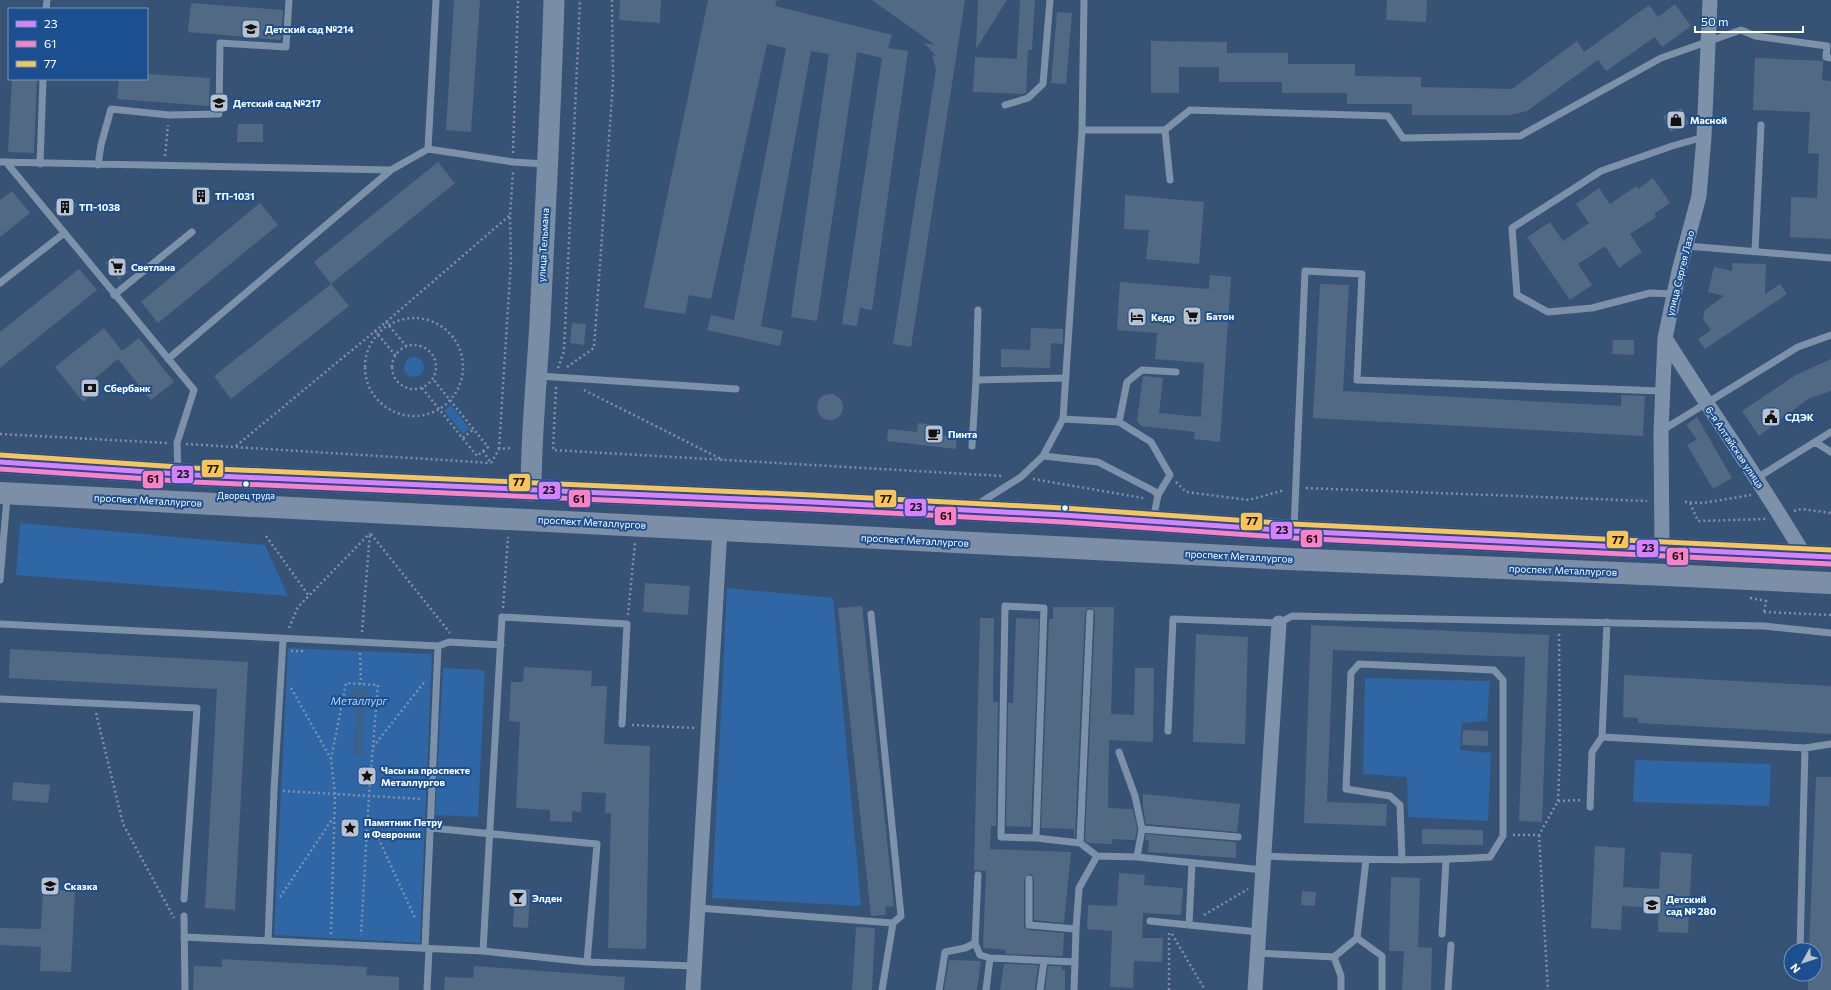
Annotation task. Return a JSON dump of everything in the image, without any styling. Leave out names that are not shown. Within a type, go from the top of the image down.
[{"type":"main road","name":"улица Тельмана","points":[[532,491],[531,449],[546,376],[547,164],[554,0]]},
{"type":"main road","points":[[0,462],[178,473],[532,491],[804,502],[1063,515],[1293,531],[1831,557]]},
{"type":"main road","points":[[530,519],[532,491]]},
{"type":"main road","name":"проспект Металлургов","points":[[4,493],[1287,559],[1666,574],[1831,584]]},
{"type":"main road","points":[[1662,548],[1666,574]]},
{"type":"street","name":"улица Сергея Лазо","points":[[1662,548],[1661,431],[1665,338],[1674,294],[1699,196],[1704,137],[1710,0]]},
{"type":"street","name":"6-я Алтайская улица","points":[[1665,338],[1705,403],[1757,478],[1804,555]]},
{"type":"street","points":[[693,990],[720,529]]},
{"type":"street","points":[[1255,990],[1279,623]]},
{"type":"lane","points":[[98,165],[100,145],[111,109],[169,115],[219,114],[220,42],[286,47],[289,0]]},
{"type":"lane","points":[[428,149],[436,0]]},
{"type":"lane","points":[[1005,105],[1028,98],[1043,84],[1050,0]]},
{"type":"lane","points":[[968,511],[1021,477],[1043,456],[1063,419],[1082,130],[1084,0]]},
{"type":"lane","points":[[1082,130],[1165,130],[1190,110],[1388,116],[1403,138],[1520,136],[1662,58],[1741,30],[1755,36],[1826,46],[1826,57],[1831,58]]},
{"type":"lane","points":[[40,164],[43,80]]},
{"type":"lane","points":[[1754,251],[1761,125]]},
{"type":"lane","points":[[1165,130],[1170,180]]},
{"type":"lane","points":[[1674,294],[1650,294],[1592,308],[1548,312],[1517,295],[1512,228],[1601,171],[1672,146],[1704,137]]},
{"type":"lane","points":[[168,359],[391,170],[428,149],[513,162],[547,164]]},
{"type":"lane","points":[[3,162],[40,164],[391,170]]},
{"type":"lane","points":[[3,162],[194,390],[177,443],[178,473]]},
{"type":"lane","points":[[114,295],[192,232]]},
{"type":"lane","points":[[0,283],[64,234]]},
{"type":"lane","points":[[1686,246],[1831,258]]},
{"type":"lane","points":[[1293,531],[1305,271],[1362,274],[1356,380],[1662,391]]},
{"type":"lane","points":[[972,446],[978,310]]},
{"type":"lane","points":[[1661,431],[1798,347],[1831,335]]},
{"type":"lane","points":[[1119,422],[1127,382],[1142,370],[1176,372]]},
{"type":"lane","points":[[546,376],[736,389]]},
{"type":"lane","points":[[976,380],[1066,378]]},
{"type":"lane","points":[[1063,419],[1119,422],[1151,442],[1170,476],[1156,493],[1153,522]]},
{"type":"lane","points":[[1757,478],[1831,432]]},
{"type":"lane","points":[[1815,442],[1831,452]]},
{"type":"lane","points":[[1043,456],[1098,462],[1156,493]]},
{"type":"lane","points":[[0,580],[4,493]]},
{"type":"lane","points":[[1036,838],[1044,608],[1005,606],[1002,837],[1036,838],[1080,843],[1097,856],[1137,857],[1262,869],[1366,860],[1402,860],[1446,860],[1490,857],[1503,836],[1503,680],[1494,670],[1359,664],[1351,673],[1346,789],[1390,796],[1400,805],[1402,860]]},
{"type":"lane","points":[[1080,843],[1090,613]]},
{"type":"lane","points":[[871,614],[901,916],[893,923],[882,990]]},
{"type":"lane","points":[[1168,731],[1173,619],[1279,623],[1292,616],[1559,621],[1764,626],[1831,632]]},
{"type":"lane","points":[[483,951],[502,617],[627,624],[622,724]]},
{"type":"lane","points":[[1590,804],[1592,752],[1602,737],[1607,622]]},
{"type":"lane","points":[[0,624],[283,640],[438,646],[449,642],[500,645]]},
{"type":"lane","points":[[268,941],[274,790],[283,640]]},
{"type":"lane","points":[[427,990],[427,948],[438,646]]},
{"type":"lane","points":[[0,699],[197,708],[184,899]]},
{"type":"lane","points":[[1602,737],[1805,748],[1831,744]]},
{"type":"lane","points":[[1800,942],[1805,748]]},
{"type":"lane","points":[[1119,752],[1135,796],[1142,829],[1137,857]]},
{"type":"lane","points":[[431,828],[490,832],[597,844],[588,962]]},
{"type":"lane","points":[[1142,829],[1238,836]]},
{"type":"lane","points":[[1074,990],[1079,888],[1097,856]]},
{"type":"lane","points":[[1257,953],[1334,957],[1357,938],[1366,860]]},
{"type":"lane","points":[[1442,934],[1446,860]]},
{"type":"lane","points":[[1189,925],[1192,863]]},
{"type":"lane","points":[[978,875],[975,943],[980,955],[990,958],[1075,962]]},
{"type":"lane","points":[[1029,879],[1029,925],[1076,928]]},
{"type":"lane","points":[[698,908],[893,923]]},
{"type":"lane","points":[[184,916],[185,990]]},
{"type":"lane","points":[[1150,921],[1258,932]]},
{"type":"lane","points":[[184,937],[483,951],[588,962],[694,966]]},
{"type":"lane","points":[[1357,938],[1382,956],[1382,990]]},
{"type":"lane","points":[[939,990],[945,952],[965,948],[975,943]]},
{"type":"lane","points":[[1448,990],[1451,945]]},
{"type":"lane","points":[[1334,957],[1341,976],[1341,990]]},
{"type":"lane","points":[[986,990],[990,958]]},
{"type":"lane","points":[[1040,990],[1044,961]]},
{"type":"path","points":[[491,463],[499,449],[511,260],[510,216],[518,0]]},
{"type":"path","points":[[580,0],[564,351],[546,376],[553,450],[1021,477],[1143,498],[1156,493]]},
{"type":"path","points":[[546,376],[594,348],[613,83],[612,0]]},
{"type":"path","points":[[164,166],[169,115]]},
{"type":"path","points":[[236,446],[386,322],[510,216]]},
{"type":"path","points":[[422,319],[441,326],[456,340],[460,350],[464,370],[458,390],[451,401],[440,410],[427,415],[407,416],[388,409],[373,394],[366,375],[365,365],[370,345],[378,334],[389,325],[402,320],[422,319]]},
{"type":"path","points":[[386,322],[407,347]]},
{"type":"path","points":[[375,331],[396,356]]},
{"type":"path","points":[[420,346],[431,354],[436,366],[433,379],[422,388],[409,388],[398,381],[393,369],[396,356],[407,347],[420,346]]},
{"type":"path","points":[[422,388],[477,456],[488,447],[433,379]]},
{"type":"path","points":[[584,390],[725,461]]},
{"type":"path","points":[[463,438],[474,429]]},
{"type":"path","points":[[0,434],[236,446],[491,463]]},
{"type":"path","points":[[499,449],[510,448]]},
{"type":"path","points":[[483,451],[491,463]]},
{"type":"path","points":[[1170,476],[1186,492],[1250,500],[1296,487],[1647,501]]},
{"type":"path","points":[[1685,502],[1703,503],[1766,493]]},
{"type":"path","points":[[1690,503],[1698,521],[1764,519],[1801,509],[1831,513]]},
{"type":"path","points":[[283,640],[298,607],[370,533]]},
{"type":"path","points":[[361,684],[360,652],[370,533]]},
{"type":"path","points":[[370,533],[450,631],[449,642]]},
{"type":"path","points":[[266,536],[309,596]]},
{"type":"path","points":[[502,617],[508,537]]},
{"type":"path","points":[[627,624],[635,541]]},
{"type":"path","points":[[1746,598],[1766,601],[1764,626]]},
{"type":"path","points":[[1764,612],[1831,615]]},
{"type":"path","points":[[1548,990],[1539,835],[1558,801],[1560,754],[1559,621]]},
{"type":"path","points":[[289,658],[290,651],[305,651]]},
{"type":"path","points":[[352,652],[368,653]]},
{"type":"path","points":[[374,747],[431,674]]},
{"type":"path","points":[[331,936],[335,794],[331,759],[346,684],[378,685],[369,795],[369,819],[361,937],[354,937]]},
{"type":"path","points":[[291,687],[331,759]]},
{"type":"path","points":[[94,704],[123,824],[184,937]]},
{"type":"path","points":[[622,724],[708,729]]},
{"type":"path","points":[[283,799],[284,783]]},
{"type":"path","points":[[283,791],[369,795],[424,800],[425,792]]},
{"type":"path","points":[[1558,801],[1590,804]]},
{"type":"path","points":[[278,893],[278,900],[334,817]]},
{"type":"path","points":[[369,819],[418,924],[418,916]]},
{"type":"path","points":[[1503,836],[1539,835]]},
{"type":"path","points":[[1189,925],[1262,869]]},
{"type":"path","points":[[1168,990],[1169,930],[1205,990]]},
{"type":"path","points":[[323,936],[338,936]]},
{"type":"shaded area","points":[[414,357],[421,360],[424,367],[421,374],[414,377],[407,374],[404,367],[407,360]]},
{"type":"shaded area","points":[[451,405],[470,429],[463,434],[444,411]]},
{"type":"shaded area","points":[[20,523],[265,545],[288,596],[16,575]]},
{"type":"shaded area","points":[[727,588],[833,598],[861,906],[712,898]]},
{"type":"shaded area","points":[[288,648],[432,654],[420,943],[274,935]]},
{"type":"shaded area","points":[[443,668],[485,670],[478,817],[435,815]]},
{"type":"shaded area","points":[[1365,678],[1490,681],[1487,721],[1462,723],[1460,750],[1491,753],[1488,821],[1408,817],[1407,777],[1363,774]]},
{"type":"shaded area","points":[[1635,760],[1771,764],[1769,806],[1633,802]]},
{"type":"water","name":"Металлург","points":[[357,687],[367,690],[372,699],[370,706],[364,711],[362,744],[364,744],[364,756],[353,755],[356,711],[350,706],[348,699],[349,694]]},
{"type":"building","points":[[454,0],[480,0],[471,132],[446,130]]},
{"type":"building","points":[[620,0],[661,0],[660,23],[619,20]]},
{"type":"building","points":[[708,0],[777,0],[775,6],[892,35],[888,48],[908,51],[872,310],[860,308],[857,326],[842,324],[882,58],[857,52],[817,321],[791,317],[829,54],[811,51],[761,326],[783,331],[780,346],[707,330],[711,315],[734,320],[786,48],[767,44],[711,299],[689,295],[685,314],[644,308]]},
{"type":"building","points":[[872,0],[965,0],[911,347],[893,344],[936,69],[932,55],[936,56],[924,43],[935,45]]},
{"type":"building","points":[[978,0],[1007,0],[976,49]]},
{"type":"building","points":[[1020,0],[1035,0],[1032,50],[1028,50],[1026,93],[973,92],[975,57],[1017,59]]},
{"type":"building","points":[[1387,0],[1427,0],[1426,22],[1386,20]]},
{"type":"building","points":[[191,3],[283,10],[281,40],[188,32]]},
{"type":"building","points":[[1675,4],[1691,26],[1662,47],[1655,37],[1606,71],[1598,60],[1527,111],[1510,115],[1412,115],[1412,104],[1347,104],[1347,93],[1282,93],[1282,82],[1219,82],[1219,67],[1179,67],[1179,93],[1151,93],[1151,41],[1227,42],[1227,53],[1288,53],[1288,64],[1355,64],[1355,76],[1421,77],[1421,87],[1512,89],[1577,41],[1584,52],[1649,5],[1658,17]]},
{"type":"building","points":[[1057,12],[1072,13],[1066,84],[1051,83]]},
{"type":"building","points":[[1755,58],[1823,61],[1822,80],[1831,81],[1831,239],[1790,237],[1791,197],[1817,198],[1819,154],[1808,153],[1810,112],[1753,110]]},
{"type":"building","points":[[148,74],[210,78],[209,106],[117,99],[119,80],[148,80]]},
{"type":"building","points":[[12,80],[37,80],[34,153],[8,152]]},
{"type":"building","name":"Масной","points":[[1682,108],[1689,124],[1670,132],[1663,116]]},
{"type":"building","points":[[238,124],[263,124],[263,142],[237,142]]},
{"type":"building","points":[[438,162],[455,183],[331,284],[314,262]]},
{"type":"building","points":[[1653,178],[1670,203],[1654,214],[1656,217],[1630,234],[1642,252],[1619,268],[1605,246],[1578,264],[1592,285],[1570,300],[1527,237],[1550,222],[1563,241],[1589,223],[1576,204],[1599,188],[1610,204],[1636,186],[1638,189]]},
{"type":"building","name":"ТП-1031","points":[[195,190],[207,191],[207,202],[195,202]]},
{"type":"building","points":[[12,191],[30,213],[0,237],[0,200]]},
{"type":"building","points":[[1125,195],[1204,202],[1199,264],[1146,259],[1149,230],[1124,229]]},
{"type":"building","name":"ТП-1038","points":[[69,197],[77,206],[61,218],[54,209]]},
{"type":"building","points":[[260,203],[278,225],[158,323],[141,302]]},
{"type":"building","name":"Светлана","points":[[114,255],[128,272],[119,280],[105,263]]},
{"type":"building","points":[[1732,263],[1766,264],[1765,294],[1780,284],[1787,294],[1705,349],[1698,339],[1711,330],[1703,319],[1705,310],[1724,296],[1708,292],[1714,267],[1732,271]]},
{"type":"building","points":[[79,269],[97,290],[0,368],[0,332]]},
{"type":"building","points":[[1210,275],[1231,277],[1220,442],[1194,439],[1195,432],[1141,426],[1137,421],[1143,376],[1163,378],[1159,413],[1201,417],[1204,363],[1155,359],[1157,333],[1117,330],[1120,282],[1209,289]]},
{"type":"building","points":[[331,284],[349,306],[231,399],[214,376]]},
{"type":"building","points":[[1320,284],[1349,285],[1343,391],[1621,406],[1621,395],[1645,396],[1643,436],[1313,418]]},
{"type":"building","points":[[572,323],[586,324],[584,345],[570,343]]},
{"type":"building","points":[[104,328],[122,351],[139,338],[174,382],[151,400],[118,359],[87,385],[94,393],[83,402],[55,367]]},
{"type":"building","points":[[1031,328],[1063,329],[1063,344],[1051,343],[1050,368],[1001,367],[1001,349],[1030,350]]},
{"type":"building","points":[[1613,340],[1634,340],[1634,355],[1612,354]]},
{"type":"building","points":[[1831,359],[1831,391],[1808,399],[1759,436],[1742,411],[1796,375]]},
{"type":"building","points":[[830,394],[840,397],[843,407],[840,417],[830,420],[820,417],[817,407],[820,397]]},
{"type":"building","points":[[1697,417],[1732,478],[1713,489],[1687,445],[1697,439],[1686,425]]},
{"type":"building","points":[[918,423],[936,425],[935,434],[957,437],[956,449],[887,441],[888,429],[917,432]]},
{"type":"building","points":[[645,583],[690,586],[688,615],[643,612]]},
{"type":"building","points":[[862,606],[894,906],[885,907],[886,915],[871,916],[838,608]]},
{"type":"building","points":[[1053,607],[1114,607],[1111,714],[1134,715],[1135,668],[1154,668],[1153,742],[1109,740],[1108,808],[1133,809],[1137,829],[1135,840],[1113,839],[1112,844],[1089,843],[1085,841],[1095,613],[1091,608],[1087,609],[1085,613],[1075,837],[1074,829],[1041,828],[1049,619],[1053,619]]},
{"type":"building","points":[[980,618],[994,618],[993,702],[998,702],[996,826],[991,826],[990,849],[1071,852],[1064,923],[1034,920],[1034,879],[1032,875],[1029,874],[1024,879],[1024,927],[1029,930],[1064,933],[1063,956],[1005,954],[1006,950],[983,948],[986,871],[974,870]]},
{"type":"building","points":[[1016,618],[1039,619],[1031,827],[1006,826],[1008,703],[1013,703]]},
{"type":"building","points":[[1311,625],[1549,635],[1542,822],[1519,821],[1525,657],[1333,650],[1327,802],[1387,804],[1386,826],[1304,823]]},
{"type":"building","points":[[1196,634],[1248,637],[1245,744],[1193,742]]},
{"type":"building","points":[[10,649],[248,662],[235,910],[205,908],[217,689],[9,678]]},
{"type":"building","points":[[524,667],[592,671],[591,686],[607,686],[604,744],[650,746],[646,949],[608,948],[611,813],[605,813],[606,793],[582,792],[581,812],[572,811],[572,822],[550,821],[550,810],[516,808],[520,722],[509,721],[511,682],[523,682]]},
{"type":"building","points":[[1624,675],[1831,686],[1831,734],[1638,723],[1638,718],[1623,717]]},
{"type":"building","points":[[1463,730],[1488,731],[1488,746],[1462,745]]},
{"type":"building","points":[[1816,777],[1831,777],[1831,990],[1808,990],[1808,982],[1823,982],[1823,942],[1809,942]]},
{"type":"building","points":[[13,782],[50,785],[48,803],[12,800]]},
{"type":"building","points":[[1143,794],[1240,804],[1237,832],[1146,824],[1143,807]]},
{"type":"building","points":[[1422,829],[1483,830],[1483,845],[1422,844]]},
{"type":"building","points":[[1146,834],[1236,842],[1236,858],[1148,852],[1149,840],[1145,840]]},
{"type":"building","points":[[1595,846],[1625,848],[1623,887],[1659,889],[1661,852],[1692,854],[1688,933],[1658,932],[1659,908],[1622,906],[1621,930],[1591,928]]},
{"type":"building","points":[[1119,873],[1145,875],[1144,885],[1183,888],[1181,915],[1143,913],[1142,938],[1163,938],[1162,962],[1134,961],[1133,988],[1110,987],[1112,931],[1087,929],[1088,905],[1117,906]]},
{"type":"building","points":[[1391,877],[1420,878],[1418,947],[1432,948],[1431,990],[1402,990],[1404,951],[1389,951]]},
{"type":"building","points":[[43,889],[75,891],[71,972],[40,971],[41,947],[0,945],[0,928],[41,929]]},
{"type":"building","points":[[515,889],[530,889],[528,928],[513,927]]},
{"type":"building","points":[[1302,891],[1316,892],[1315,906],[1301,905]]},
{"type":"building","points":[[856,927],[875,928],[872,990],[852,990]]},
{"type":"building","points":[[222,959],[367,967],[366,975],[399,977],[399,990],[193,990],[194,966],[222,967]]},
{"type":"building","points":[[949,960],[981,961],[977,990],[944,990]]},
{"type":"building","points":[[1004,964],[1038,965],[1035,990],[1000,990]]},
{"type":"building","points":[[474,966],[625,977],[624,990],[444,990],[445,977],[473,978]]},
{"type":"building","points":[[1048,966],[1062,966],[1062,970],[1065,970],[1065,990],[1045,990]]},
{"type":"transit line","name":"77","points":[[0,455],[194,468],[812,495],[1063,508],[1293,524],[1831,550]]},
{"type":"transit line","name":"23","points":[[0,462],[194,475],[812,502],[1063,515],[1293,531],[1831,557]]},
{"type":"transit line","name":"61","points":[[0,469],[194,482],[812,509],[1063,522],[1293,538],[1831,564]]},
{"type":"place","name":"Детский сад №214","points":[[251,29]]},
{"type":"place","name":"Детский сад №217","points":[[219,103]]},
{"type":"place","name":"Масной","points":[[1676,120]]},
{"type":"place","name":"ТП-1031","points":[[201,196]]},
{"type":"place","name":"ТП-1038","points":[[65,207]]},
{"type":"place","name":"Светлана","points":[[117,267]]},
{"type":"place","name":"Батон","points":[[1192,316]]},
{"type":"place","name":"Кедр","points":[[1137,317]]},
{"type":"place","name":"Сбербанк","points":[[90,388]]},
{"type":"place","name":"СДЭК","points":[[1771,417]]},
{"type":"place","name":"Пинта","points":[[934,434]]},
{"type":"place","name":"Дворец труда","points":[[246,484]]},
{"type":"place","name":"Часы на проспекте Металлургов","points":[[367,776]]},
{"type":"place","name":"Памятник Петру и Февронии","points":[[350,828]]},
{"type":"place","name":"Сказка","points":[[50,886]]},
{"type":"place","name":"Элден","points":[[518,898]]},
{"type":"place","name":"Детский сад № 280","points":[[1652,905]]}]
